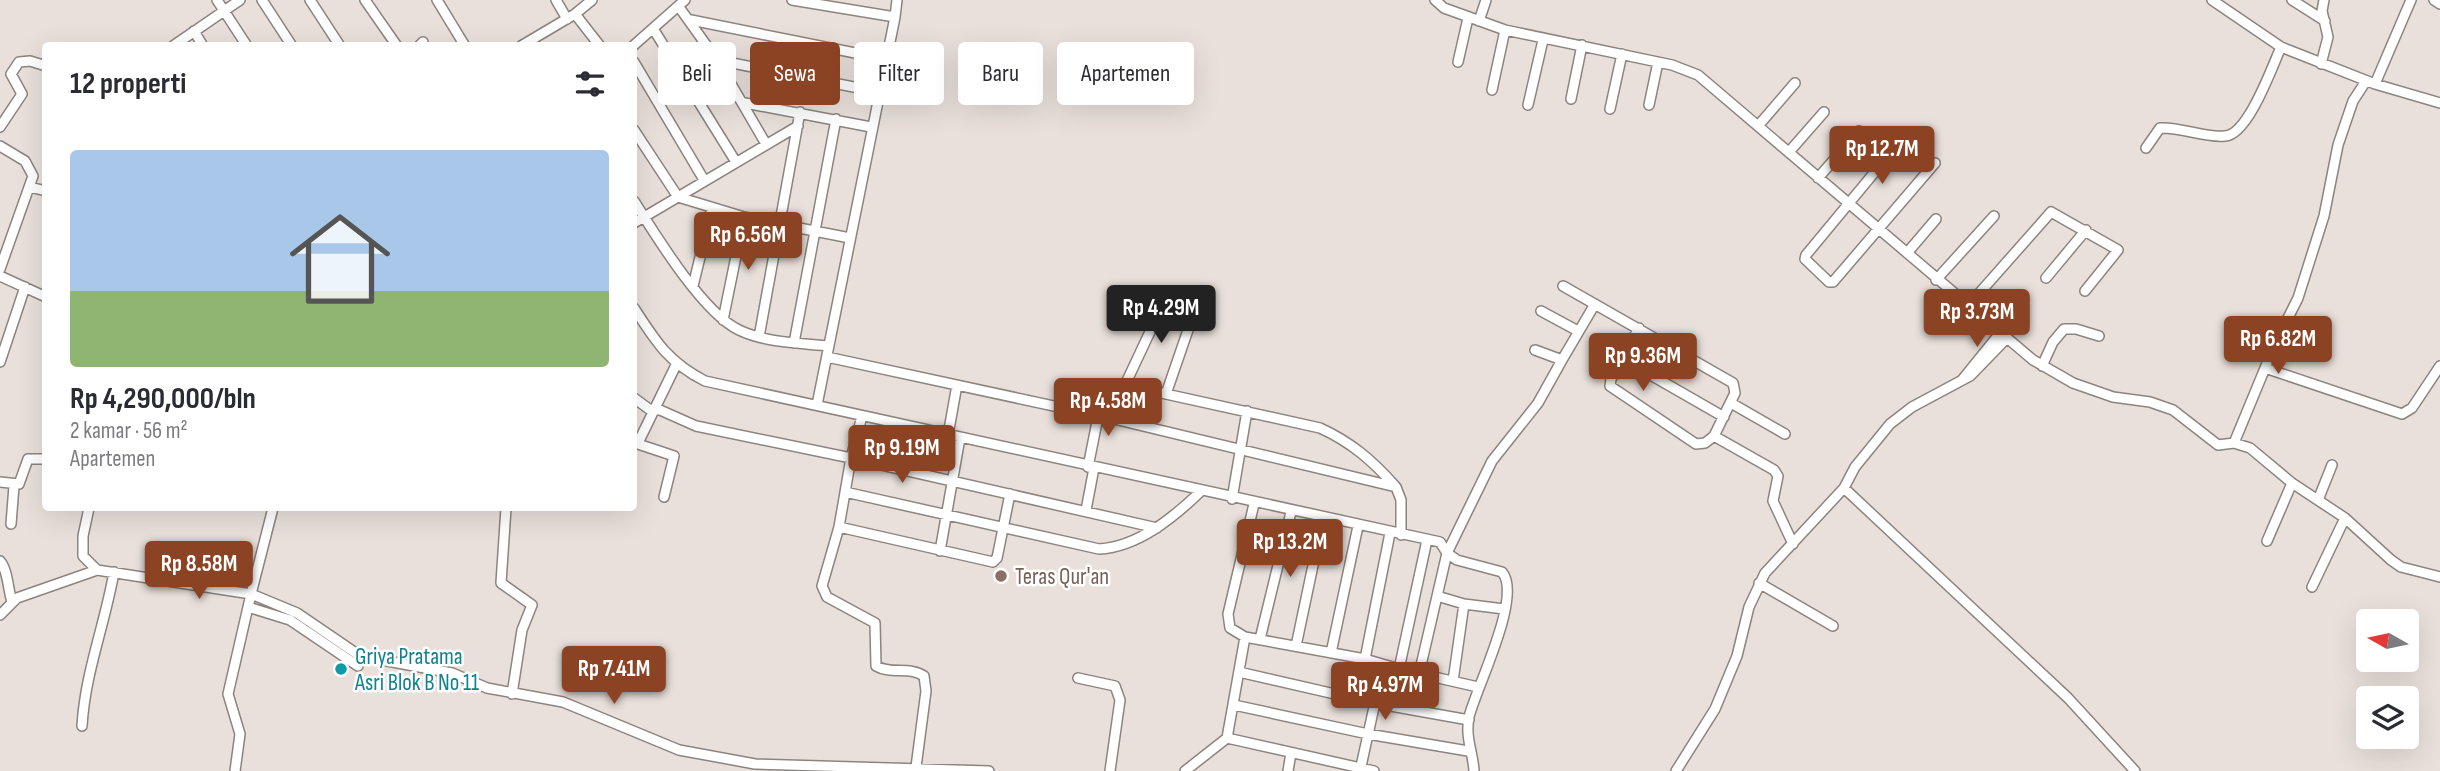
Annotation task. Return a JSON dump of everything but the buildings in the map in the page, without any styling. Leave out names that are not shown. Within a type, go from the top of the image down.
[{"type":"street","points":[[217,0],[244,42]]},
{"type":"street","points":[[179,42],[226,14],[240,0]]},
{"type":"street","points":[[262,0],[289,42]]},
{"type":"street","points":[[310,0],[337,42]]},
{"type":"street","points":[[365,0],[394,42]]},
{"type":"street","points":[[436,0],[462,42]]},
{"type":"street","points":[[556,0],[596,42]]},
{"type":"street","points":[[528,42],[571,17],[592,0]]},
{"type":"street","points":[[792,0],[895,17]]},
{"type":"street","points":[[889,42],[897,0]]},
{"type":"street","points":[[1435,0],[1468,18],[1505,30],[1658,62],[1698,75],[1967,307],[2042,366],[2062,378],[2113,397],[2164,407],[2218,445],[2234,443],[2250,448],[2292,483],[2345,518],[2401,567],[2440,577]]},
{"type":"street","points":[[1479,21],[1486,0]]},
{"type":"street","points":[[2212,0],[2281,47],[2370,82],[2440,103]]},
{"type":"street","points":[[2292,0],[2326,22]]},
{"type":"street","points":[[2321,64],[2328,37],[2322,11],[2324,0]]},
{"type":"street","points":[[2234,443],[2298,298],[2324,216],[2338,145],[2353,101],[2370,82],[2411,0]]},
{"type":"street","points":[[2434,0],[2440,4]]},
{"type":"street","points":[[637,43],[682,4],[705,42]]},
{"type":"street","points":[[1458,62],[1468,18]]},
{"type":"street","points":[[691,20],[854,54]]},
{"type":"street","points":[[654,30],[736,162]]},
{"type":"street","points":[[1492,90],[1505,30]]},
{"type":"street","points":[[194,32],[200,42]]},
{"type":"street","points":[[1528,105],[1543,40]]},
{"type":"street","points":[[1571,99],[1582,45]]},
{"type":"street","points":[[2146,148],[2160,128],[2225,136],[2237,133],[2248,118],[2281,47]]},
{"type":"street","points":[[1610,109],[1622,54]]},
{"type":"street","points":[[11,74],[19,62],[30,61],[42,65]]},
{"type":"street","points":[[1650,106],[1658,62]]},
{"type":"street","points":[[736,64],[854,87]]},
{"type":"street","points":[[637,67],[704,180]]},
{"type":"street","points":[[0,68],[11,74],[22,94],[0,127]]},
{"type":"street","points":[[1758,126],[1795,83]]},
{"type":"street","points":[[736,89],[766,144]]},
{"type":"street","points":[[745,103],[871,127]]},
{"type":"street","points":[[817,405],[875,105]]},
{"type":"street","points":[[758,337],[800,112]]},
{"type":"street","points":[[1789,152],[1824,112]]},
{"type":"street","points":[[793,343],[836,119]]},
{"type":"street","points":[[637,220],[798,126]]},
{"type":"street","points":[[1818,178],[1859,131]]},
{"type":"street","points":[[637,135],[678,197],[744,217],[850,238]]},
{"type":"street","points":[[0,146],[29,166],[33,176],[0,269]]},
{"type":"street","points":[[1893,150],[1805,257],[1829,282],[1833,282],[1877,227],[1935,163]]},
{"type":"street","points":[[30,187],[42,190]]},
{"type":"street","points":[[637,206],[693,286],[723,320],[758,337],[829,346]]},
{"type":"street","points":[[693,286],[712,208]]},
{"type":"street","points":[[1967,307],[2050,212],[2086,230],[2118,251],[2085,291]]},
{"type":"street","points":[[1936,280],[1994,216]]},
{"type":"street","points":[[723,320],[744,217]]},
{"type":"street","points":[[1907,253],[1936,219]]},
{"type":"street","points":[[2046,278],[2086,230]]},
{"type":"street","points":[[0,275],[42,295]]},
{"type":"street","points":[[1563,286],[1639,328],[1733,383],[1735,393],[1731,403],[1714,436],[1705,443],[1696,444],[1614,391],[1611,379],[1639,328]]},
{"type":"street","points":[[0,362],[25,287]]},
{"type":"street","points":[[1419,674],[1447,553],[1492,461],[1538,403],[1595,304]]},
{"type":"street","points":[[1541,311],[1578,331]]},
{"type":"street","points":[[637,313],[662,351],[676,365],[705,381],[1231,499],[1427,540],[1443,544],[1447,553],[1457,560],[1502,572],[1508,582],[1504,609],[1469,720],[1468,751],[1474,771]]},
{"type":"street","points":[[1114,419],[1125,385],[1155,321],[1160,316],[1184,316],[1188,330],[1166,394]]},
{"type":"street","points":[[2042,366],[2053,341],[2064,329],[2076,329],[2099,337]]},
{"type":"street","points":[[1676,771],[1700,737],[1723,690],[1759,583],[1844,488],[1855,467],[1890,424],[1912,407],[1976,372],[2003,336]]},
{"type":"street","points":[[1535,350],[1562,360]]},
{"type":"street","points":[[827,357],[1114,419],[1396,488]]},
{"type":"street","points":[[1623,359],[1724,416]]},
{"type":"street","points":[[637,441],[676,365]]},
{"type":"street","points":[[2265,368],[2402,414],[2412,408],[2440,366]]},
{"type":"street","points":[[1125,385],[1321,428],[1336,435],[1373,461],[1396,488],[1401,500],[1401,535]]},
{"type":"street","points":[[948,435],[957,386]]},
{"type":"street","points":[[637,400],[649,409],[696,426],[1086,510],[1157,528]]},
{"type":"street","points":[[1731,403],[1785,434]]},
{"type":"street","points":[[1231,499],[1238,448],[1247,411]]},
{"type":"street","points":[[862,416],[850,458],[839,527],[822,586],[827,597],[875,623],[876,666],[885,670],[912,670],[922,674],[925,681],[916,767]]},
{"type":"street","points":[[1086,510],[1098,417]]},
{"type":"street","points":[[1714,436],[1774,470],[1778,477],[1773,501],[1793,544]]},
{"type":"street","points":[[940,551],[960,438]]},
{"type":"street","points":[[637,443],[674,456],[664,497]]},
{"type":"street","points":[[0,482],[14,485],[22,481],[28,459],[42,459]]},
{"type":"street","points":[[2318,500],[2332,466]]},
{"type":"street","points":[[2267,541],[2292,483]]},
{"type":"street","points":[[11,524],[14,485]]},
{"type":"street","points":[[1844,488],[2068,698],[2135,771]]},
{"type":"street","points":[[845,492],[1100,549],[1110,548],[1157,528],[1200,492]]},
{"type":"street","points":[[839,527],[993,562],[997,558],[1010,494]]},
{"type":"street","points":[[1254,504],[1228,614],[1230,628],[1245,637],[1365,659],[1383,666],[1478,687]]},
{"type":"street","points":[[88,511],[83,536],[83,556],[97,570]]},
{"type":"street","points":[[235,771],[240,734],[228,694],[272,511]]},
{"type":"street","points":[[506,511],[501,583],[532,605],[522,630],[512,694]]},
{"type":"street","points":[[1261,639],[1291,512]]},
{"type":"street","points":[[2312,587],[2345,518]]},
{"type":"street","points":[[1296,646],[1323,519]]},
{"type":"street","points":[[1331,653],[1358,526]]},
{"type":"street","points":[[1365,659],[1390,533]]},
{"type":"street","points":[[1399,669],[1427,540]]},
{"type":"street","points":[[0,561],[4,566],[12,602]]},
{"type":"street","points":[[1,613],[12,602],[97,570],[114,572],[251,594],[297,612],[360,656],[452,673],[486,688],[574,705],[679,750],[735,762],[810,769],[916,767],[989,771]]},
{"type":"street","points":[[82,726],[87,678],[104,626],[114,572]]},
{"type":"street","points":[[1759,583],[1833,626]]},
{"type":"street","points":[[1437,596],[1464,604],[1504,609]]},
{"type":"street","points":[[1453,681],[1464,604]]},
{"type":"street","points":[[248,607],[290,620],[358,666]]},
{"type":"street","points":[[1185,771],[1227,738],[1245,637]]},
{"type":"street","points":[[1360,769],[1383,666]]},
{"type":"street","points":[[1239,672],[1374,703],[1469,720]]},
{"type":"street","points":[[1077,678],[1115,686],[1118,690],[1120,700],[1110,771]]},
{"type":"street","points":[[1234,705],[1368,734],[1468,751]]},
{"type":"street","points":[[1227,738],[1374,771]]},
{"type":"street","points":[[1288,771],[1291,753]]},
{"type":"street","points":[[1325,771],[1327,761]]},
{"type":"place","name":"Teras Qur'an","points":[[1001,576]]},
{"type":"place","name":"Griya Pratama Asri Blok B No 11","points":[[341,669]]}]
